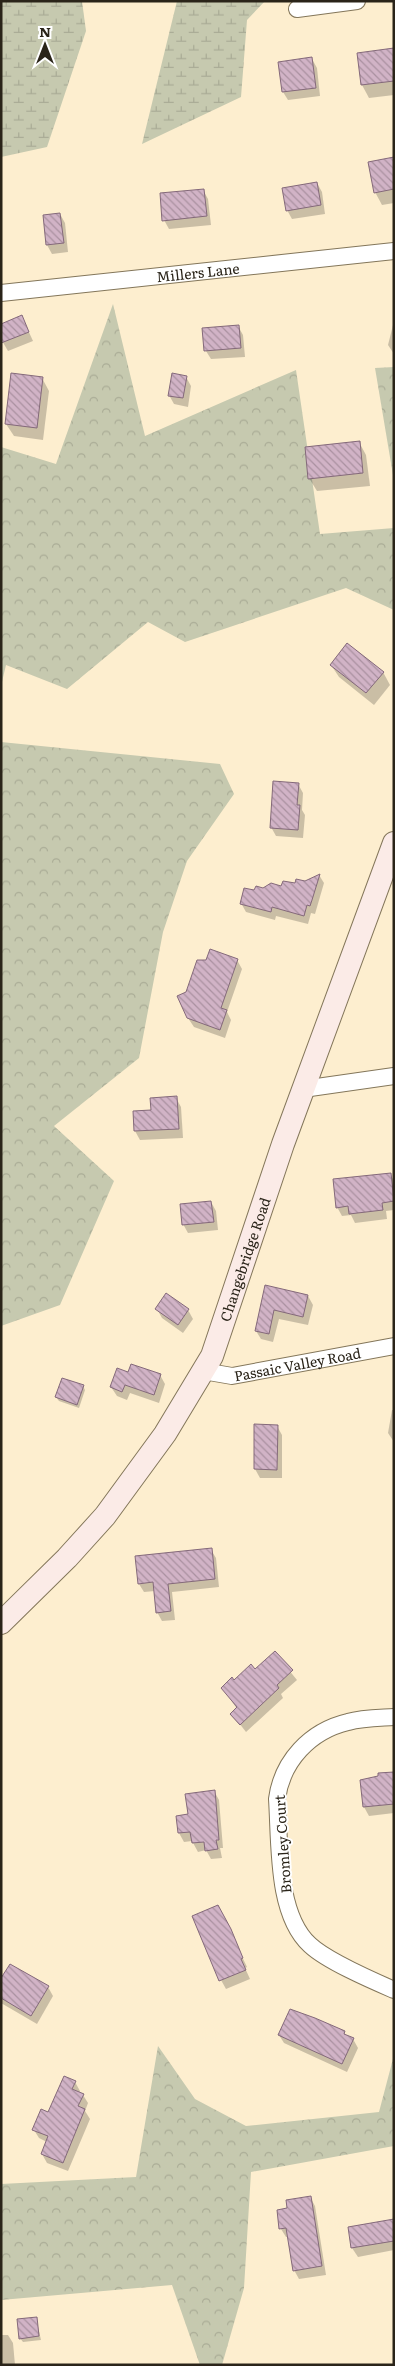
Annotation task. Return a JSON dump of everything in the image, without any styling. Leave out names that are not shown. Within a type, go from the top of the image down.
[{"type":"main road","name":"Changebridge Road","points":[[1,1623],[66,1558],[105,1516],[133,1481],[165,1434],[212,1356],[303,1089],[394,843]]},
{"type":"street","points":[[297,9],[357,1]]},
{"type":"street","name":"Millers Lane","points":[[1,292],[394,252]]},
{"type":"street","points":[[303,1089],[394,1076]]},
{"type":"street","name":"Passaic Valley Road","points":[[203,1371],[232,1376],[394,1346]]},
{"type":"street","name":"Bromley Court","points":[[394,1716],[349,1721],[318,1734],[293,1757],[286,1767],[276,1799],[284,1896],[295,1926],[317,1951],[394,1990]]},
{"type":"green space","points":[[1,1],[82,1],[86,31],[47,147],[1,157]]},
{"type":"green space","points":[[177,1],[265,1],[247,20],[241,97],[142,144]]},
{"type":"green space","points":[[113,304],[145,436],[296,370],[320,534],[394,528],[394,610],[346,588],[185,642],[148,622],[67,689],[6,665],[1,686],[1,447],[56,464]]},
{"type":"green space","points":[[394,367],[394,481],[375,368]]},
{"type":"green space","points":[[1,742],[220,764],[234,794],[187,861],[163,932],[139,1058],[54,1126],[114,1181],[60,1305],[1,1326]]},
{"type":"green space","points":[[158,2046],[195,2099],[246,2126],[379,2112],[394,2055],[394,2146],[251,2172],[244,2288],[222,2365],[200,2365],[172,2285],[1,2300],[1,2184],[136,2177]]},
{"type":"building","points":[[394,48],[394,81],[361,85],[357,53]]},
{"type":"building","points":[[312,57],[316,88],[282,92],[278,62]]},
{"type":"building","points":[[394,157],[394,189],[374,193],[368,162]]},
{"type":"building","points":[[317,182],[321,205],[286,211],[282,188]]},
{"type":"building","points":[[204,189],[207,216],[162,221],[160,193]]},
{"type":"building","points":[[60,213],[64,243],[46,245],[43,215]]},
{"type":"building","points":[[22,315],[29,332],[1,343],[1,324]]},
{"type":"building","points":[[239,325],[241,348],[204,351],[202,328]]},
{"type":"building","points":[[11,373],[43,377],[37,428],[5,424]]},
{"type":"building","points":[[172,373],[187,376],[183,398],[168,396]]},
{"type":"building","points":[[360,441],[363,473],[308,479],[305,447]]},
{"type":"building","points":[[347,643],[384,672],[366,693],[330,665]]},
{"type":"building","points":[[273,781],[299,783],[297,805],[300,805],[298,830],[270,828]]},
{"type":"building","points":[[320,874],[310,906],[307,905],[304,916],[272,907],[271,912],[240,904],[244,888],[254,890],[256,886],[263,888],[271,883],[281,886],[283,881],[295,883],[296,879],[305,881]]},
{"type":"building","points":[[210,949],[238,959],[221,1008],[227,1010],[220,1030],[187,1018],[177,996],[186,992],[197,960],[206,960]]},
{"type":"building","points":[[177,1096],[179,1129],[134,1131],[133,1111],[151,1110],[150,1098]]},
{"type":"building","points":[[391,1173],[394,1201],[382,1203],[383,1210],[349,1214],[348,1206],[336,1208],[333,1179]]},
{"type":"building","points":[[211,1201],[214,1222],[182,1225],[180,1204]]},
{"type":"building","points":[[265,1285],[308,1295],[303,1317],[274,1310],[269,1334],[255,1331]]},
{"type":"building","points":[[166,1293],[189,1309],[178,1325],[155,1309]]},
{"type":"building","points":[[131,1364],[161,1374],[154,1395],[125,1385],[122,1392],[110,1387],[117,1368],[128,1372]]},
{"type":"building","points":[[62,1378],[84,1385],[77,1405],[55,1397]]},
{"type":"building","points":[[254,1424],[278,1425],[277,1470],[254,1469]]},
{"type":"building","points":[[212,1548],[215,1579],[168,1584],[171,1611],[156,1613],[153,1582],[138,1584],[135,1556]]},
{"type":"building","points":[[275,1651],[293,1670],[277,1685],[279,1688],[240,1725],[230,1714],[237,1707],[221,1688],[232,1677],[234,1680],[251,1664],[255,1669]]},
{"type":"building","points":[[394,1772],[394,1804],[363,1807],[360,1780],[378,1776],[378,1773]]},
{"type":"building","points":[[215,1790],[219,1840],[216,1840],[218,1849],[205,1851],[204,1842],[192,1843],[190,1832],[178,1833],[176,1816],[188,1814],[185,1794]]},
{"type":"building","points":[[218,1905],[231,1929],[246,1970],[219,1981],[192,1916]]},
{"type":"building","points":[[10,1964],[49,1986],[31,2016],[1,1998],[1,1978]]},
{"type":"building","points":[[290,2009],[345,2031],[344,2034],[354,2038],[342,2064],[278,2035]]},
{"type":"building","points":[[64,2076],[76,2081],[72,2089],[84,2094],[78,2106],[85,2109],[63,2163],[41,2154],[48,2136],[32,2130],[41,2109],[48,2112]]},
{"type":"building","points":[[311,2196],[322,2266],[293,2271],[286,2228],[279,2229],[277,2210],[287,2208],[286,2200]]},
{"type":"building","points":[[394,2219],[394,2241],[351,2248],[348,2227]]},
{"type":"building","points":[[37,2317],[39,2336],[19,2339],[17,2319]]}]
